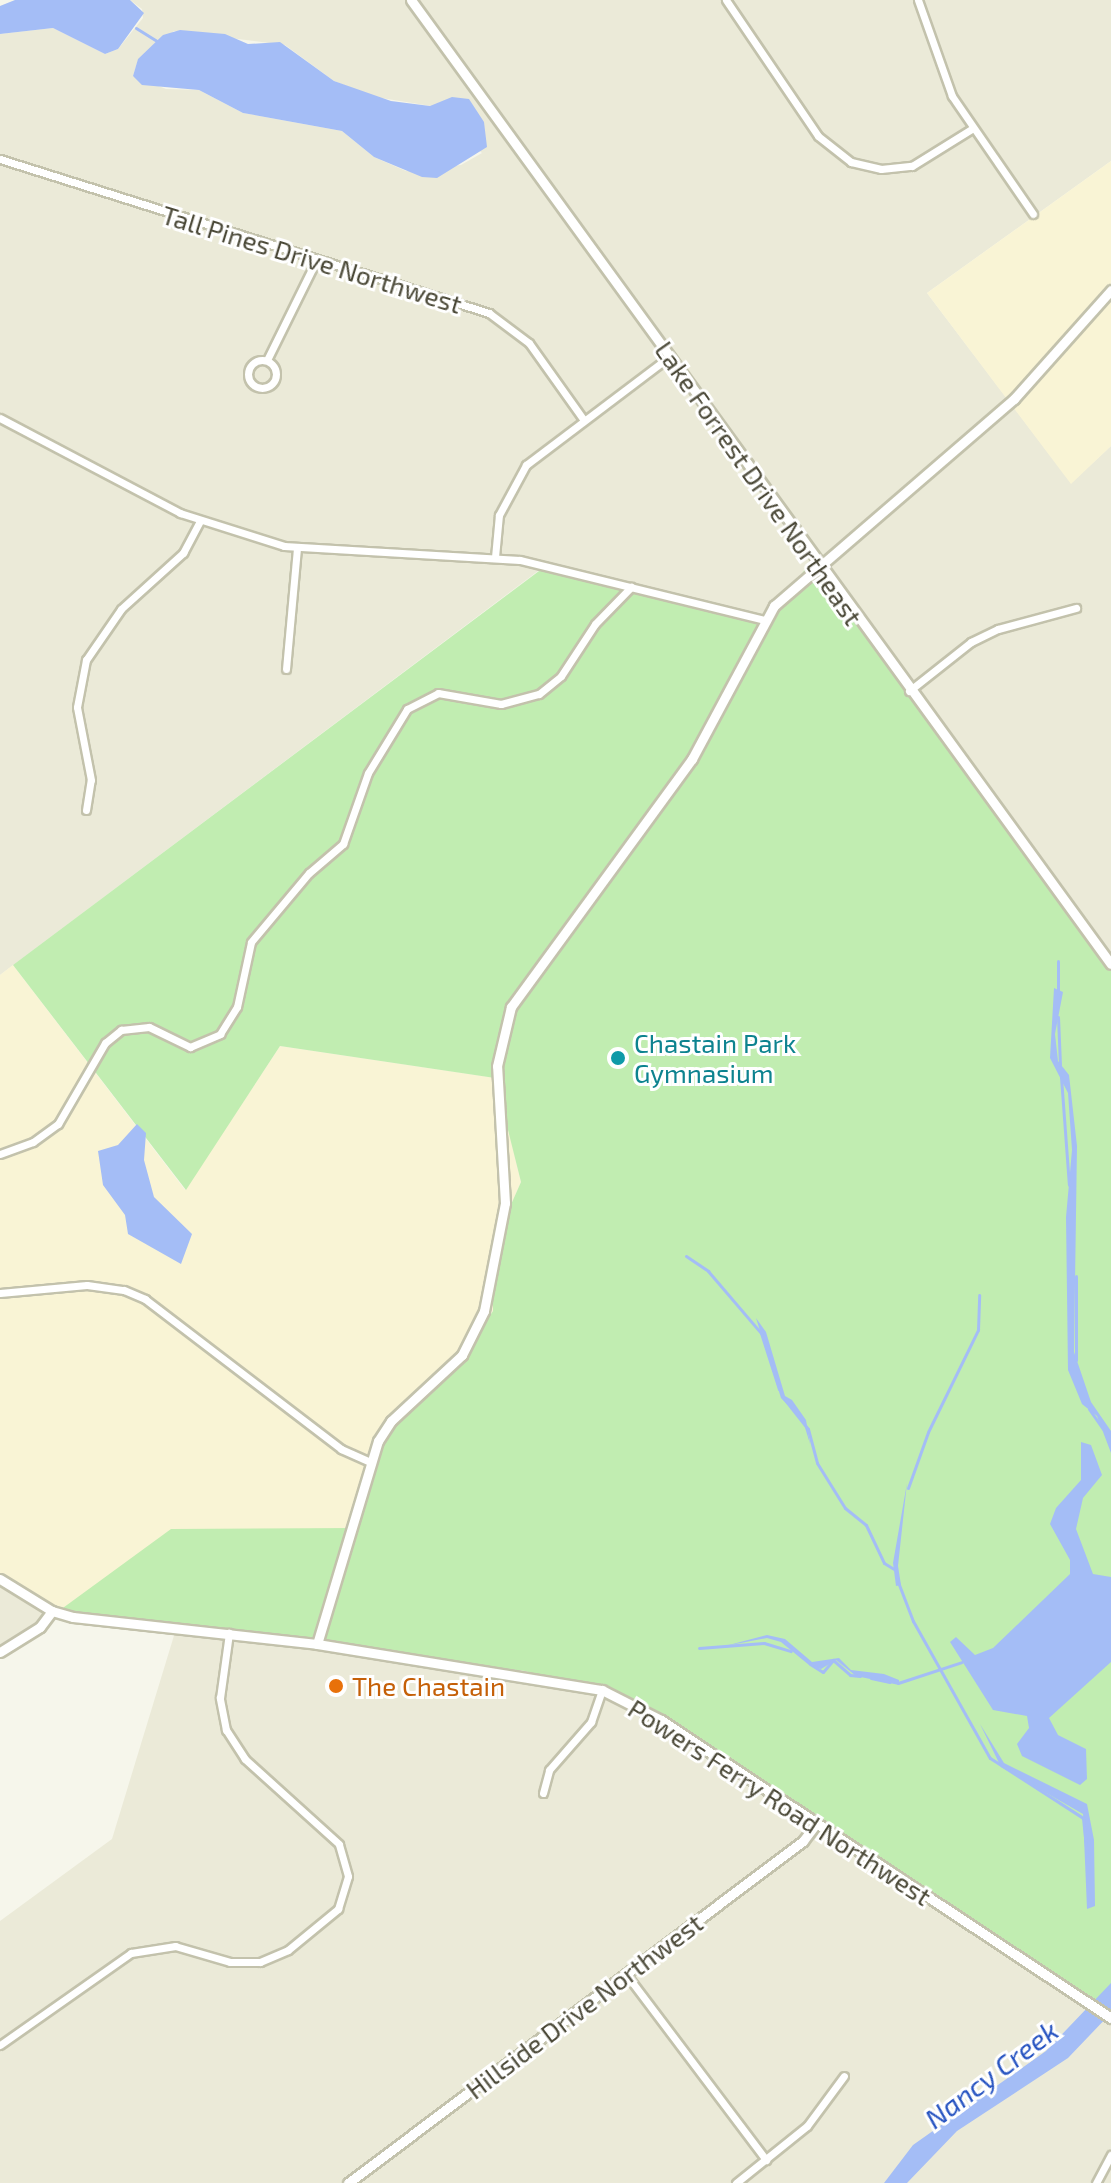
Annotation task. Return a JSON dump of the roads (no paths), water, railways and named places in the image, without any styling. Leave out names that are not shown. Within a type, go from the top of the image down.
[{"type":"street","name":"Lake Forrest Drive Northeast","points":[[411,0],[909,691],[1111,964]]},
{"type":"street","points":[[726,0],[818,136],[849,161],[881,169],[912,166],[973,128]]},
{"type":"street","points":[[918,0],[937,64],[973,128],[1033,214]]},
{"type":"street","name":"Tall Pines Drive Northwest","points":[[0,159],[501,320],[529,343],[583,419]]},
{"type":"street","points":[[267,360],[316,261]]},
{"type":"street","points":[[317,1644],[370,1462],[391,1421],[462,1355],[484,1311],[505,1203],[497,1066],[511,1007],[692,759],[764,620],[818,565],[1009,404],[1111,290]]},
{"type":"street","points":[[495,557],[499,515],[515,479],[538,452],[670,356]]},
{"type":"street","points":[[256,360],[267,360],[275,367],[275,379],[267,387],[256,387],[248,379],[248,368],[256,360]]},
{"type":"street","points":[[0,418],[200,521],[297,547],[495,557],[764,620]]},
{"type":"street","points":[[86,810],[91,780],[77,707],[86,660],[121,609],[183,553],[200,521]]},
{"type":"street","points":[[286,669],[297,547]]},
{"type":"street","points":[[0,1154],[33,1142],[58,1124],[105,1043],[121,1030],[149,1027],[190,1047],[220,1034],[237,1007],[251,942],[309,873],[343,844],[368,773],[407,709],[438,693],[501,704],[539,694],[561,676],[595,624],[631,587]]},
{"type":"street","points":[[909,691],[971,642],[998,629],[1076,608]]},
{"type":"street","points":[[0,1293],[87,1285],[124,1290],[145,1299],[341,1449],[370,1462]]},
{"type":"street","name":"Powers Ferry Road Northwest","points":[[0,1579],[52,1611],[317,1644],[602,1690],[661,1720],[1111,2018]]},
{"type":"street","points":[[0,1652],[40,1627],[52,1611]]},
{"type":"street","points":[[0,2045],[131,1953],[175,1946],[230,1962],[260,1962],[288,1950],[338,1909],[348,1876],[339,1844],[245,1759],[226,1730],[220,1698],[229,1633]]},
{"type":"street","points":[[543,1793],[549,1770],[591,1722],[602,1690]]},
{"type":"street","name":"Hillside Drive Northwest","points":[[348,2183],[803,1841],[816,1824]]},
{"type":"street","points":[[626,1974],[766,2160]]},
{"type":"street","points":[[736,2183],[807,2126],[844,2076]]},
{"type":"street","points":[[1096,2183],[1111,2155]]},
{"type":"water","points":[[15,0],[130,0],[144,13],[118,49],[105,54],[53,28],[0,34],[0,6]]},
{"type":"water","points":[[180,30],[225,34],[248,44],[280,42],[334,81],[391,101],[430,106],[452,97],[469,99],[484,122],[487,147],[437,178],[422,177],[374,157],[342,131],[243,113],[199,90],[142,85],[133,76],[138,59],[163,35]]},
{"type":"water","points":[[1054,988],[1063,992],[1055,1034],[1058,1061],[1069,1075],[1077,1146],[1074,1352],[1091,1402],[1111,1431],[1111,1453],[1097,1416],[1082,1404],[1068,1370],[1066,1217],[1072,1150],[1068,1093],[1050,1058]]},
{"type":"water","points":[[137,1124],[146,1133],[144,1160],[154,1197],[192,1234],[181,1264],[128,1234],[125,1215],[103,1185],[98,1151],[118,1145]]},
{"type":"water","points":[[756,1318],[766,1332],[785,1396],[792,1400],[806,1420],[810,1444],[803,1421],[781,1398]]},
{"type":"water","points":[[1081,1442],[1091,1445],[1102,1475],[1083,1498],[1076,1529],[1093,1574],[1111,1577],[1111,1662],[1049,1718],[1058,1735],[1086,1749],[1087,1779],[1080,1785],[1022,1756],[1017,1744],[1029,1728],[1027,1716],[993,1710],[950,1642],[956,1637],[975,1655],[993,1648],[1070,1574],[1070,1560],[1050,1524],[1056,1508],[1081,1480]]},
{"type":"water","points":[[907,1483],[898,1566],[901,1585],[896,1586],[893,1563]]},
{"type":"water","points":[[767,1635],[785,1639],[812,1662],[839,1658],[851,1670],[884,1674],[899,1680],[899,1685],[856,1676],[836,1660],[821,1669],[809,1665],[781,1642],[767,1638],[725,1646]]},
{"type":"water","points":[[980,1724],[1004,1763],[1087,1804],[1094,1840],[1095,1906],[1087,1909],[1083,1814],[1001,1767]]},
{"type":"water","points":[[1111,1983],[1111,2013],[1068,2058],[957,2131],[907,2183],[884,2183],[913,2145],[1046,2051]]},
{"type":"waterway","points":[[136,28],[157,41]]},
{"type":"waterway","points":[[1058,961],[1058,993]]},
{"type":"waterway","points":[[1058,1017],[1060,1065]]},
{"type":"waterway","points":[[1061,1077],[1069,1185]]},
{"type":"waterway","points":[[686,1256],[708,1271],[761,1333],[779,1389]]},
{"type":"waterway","points":[[1076,1276],[1076,1360]]},
{"type":"waterway","points":[[908,1488],[928,1432],[978,1330],[979,1295]]},
{"type":"waterway","points":[[782,1396],[808,1429],[817,1463],[845,1508],[866,1525],[884,1563],[894,1569]]},
{"type":"waterway","points":[[1089,1409],[1103,1429]]},
{"type":"waterway","points":[[898,1582],[913,1621],[990,1758],[1083,1818],[1087,1856]]},
{"type":"waterway","points":[[699,1648],[764,1643],[791,1651]]},
{"type":"waterway","points":[[810,1664],[823,1672],[833,1660],[850,1675],[860,1676]]},
{"type":"waterway","points":[[898,1683],[962,1662]]},
{"type":"waterway","points":[[871,1678],[890,1682]]},
{"type":"place","name":"Chastain Park Gymnasium","points":[[618,1058]]},
{"type":"place","name":"The Chastain","points":[[336,1686]]},
{"type":"water label","name":"Nancy Creek","points":[[991,2074]]}]
